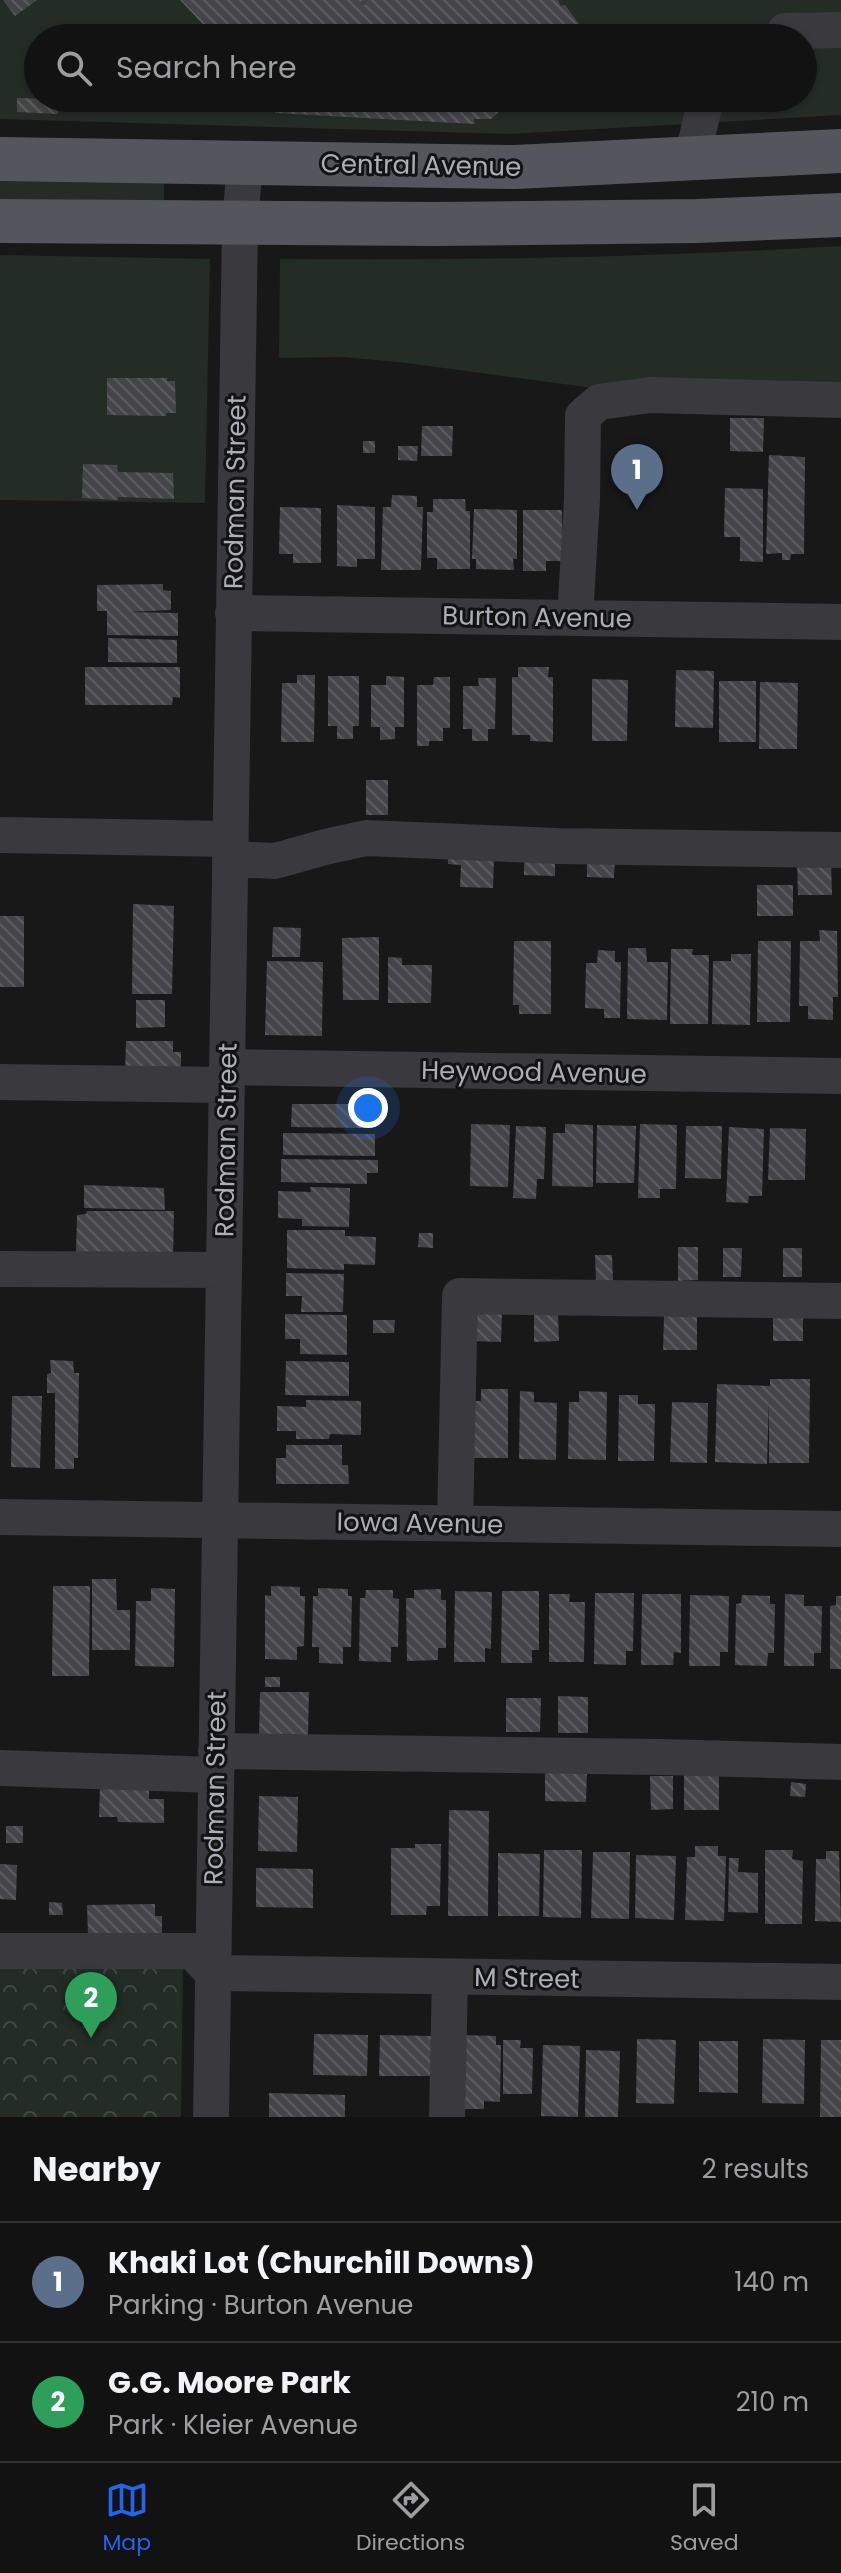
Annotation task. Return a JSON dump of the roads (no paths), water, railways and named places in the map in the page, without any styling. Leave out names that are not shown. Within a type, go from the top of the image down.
[{"type":"main road","name":"Central Avenue","points":[[0,159],[515,167],[841,151]]},
{"type":"main road","points":[[0,221],[697,221],[841,215]]},
{"type":"street","points":[[817,30],[841,30]]},
{"type":"street","points":[[692,159],[703,112]]},
{"type":"street","name":"Rodman Street","points":[[211,2117],[233,613],[240,223],[245,163]]},
{"type":"street","points":[[575,618],[583,416],[599,402],[650,395],[841,400]]},
{"type":"street","name":"Burton Avenue","points":[[233,613],[841,622]]},
{"type":"street","points":[[0,835],[230,849],[275,861],[366,838],[558,846],[841,850]]},
{"type":"street","name":"Heywood Avenue","points":[[0,1082],[226,1076],[841,1076]]},
{"type":"street","points":[[0,1269],[224,1270]]},
{"type":"street","points":[[455,1523],[460,1296],[841,1301]]},
{"type":"street","name":"Iowa Avenue","points":[[0,1517],[841,1529]]},
{"type":"street","points":[[0,1768],[598,1756],[841,1762]]},
{"type":"street","points":[[0,1951],[192,1951],[213,1973]]},
{"type":"street","name":"M Street","points":[[213,1973],[841,1982]]},
{"type":"street","points":[[447,2117],[450,1977]]},
{"type":"place","name":"Khaki Lot (Churchill Downs)","points":[[637,510]]},
{"type":"place","name":"G.G. Moore Park","points":[[91,2038]]}]
